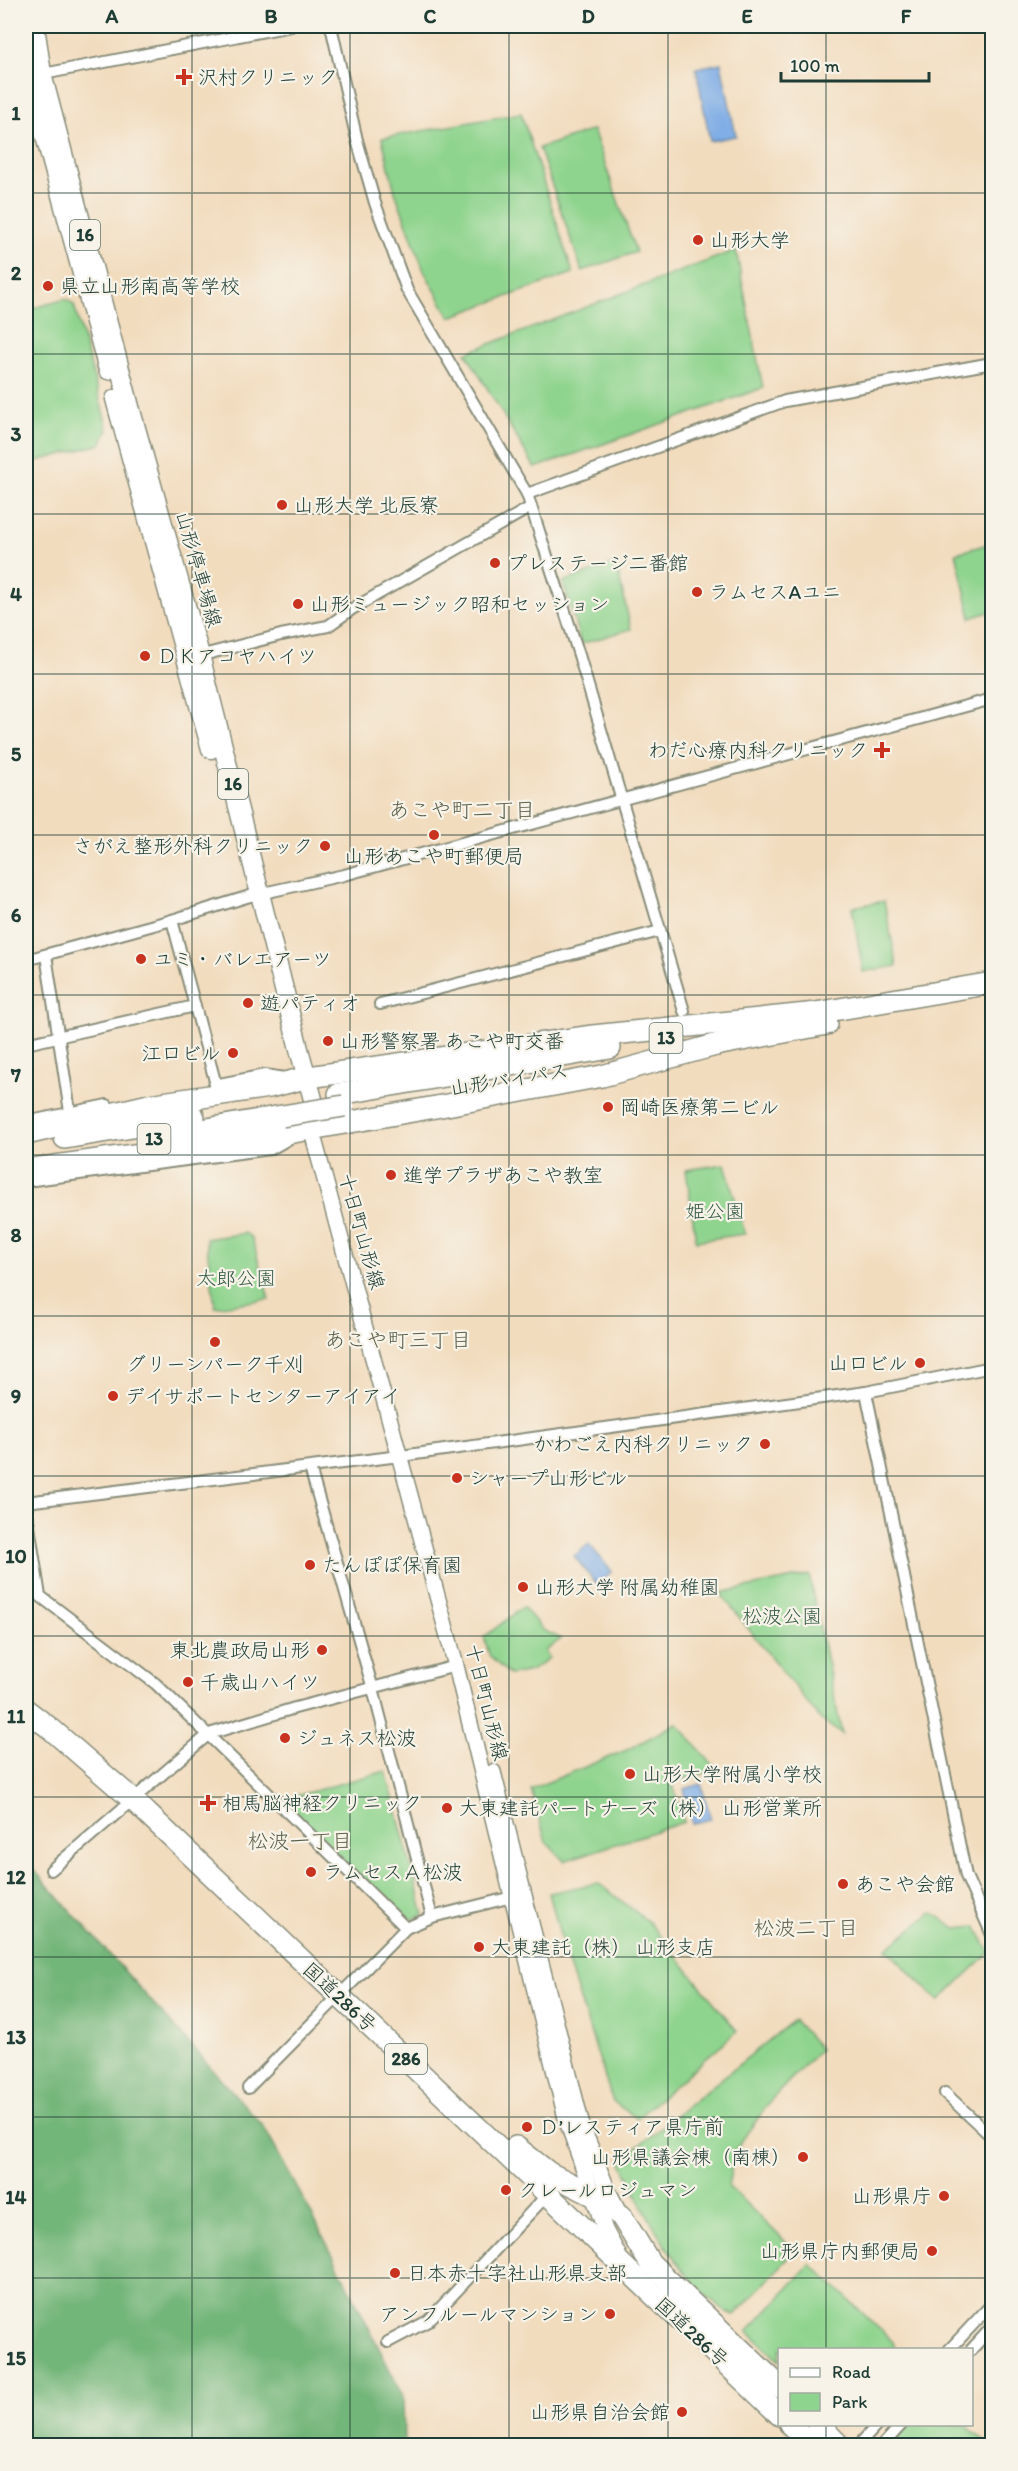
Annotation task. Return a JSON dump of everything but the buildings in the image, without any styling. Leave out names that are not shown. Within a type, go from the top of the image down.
[{"type":"highway","name":"山形バイパス","points":[[26,1161],[281,1110],[993,983]]},
{"type":"highway","name":"山形バイパス","points":[[341,1100],[723,1043],[993,994]]},
{"type":"highway","points":[[26,1134],[149,1105],[269,1087],[302,1078],[593,1036],[818,1013]]},
{"type":"highway","points":[[26,1170],[271,1136],[369,1119],[602,1076],[723,1043]]},
{"type":"highway","name":"山形バイパス","points":[[26,1144],[281,1110]]},
{"type":"highway","name":"国道286号","points":[[26,1696],[59,1721],[345,1991],[521,2152],[549,2173],[593,2195],[622,2217],[650,2263],[778,2386]]},
{"type":"highway","name":"国道286号","points":[[26,1710],[136,1795]]},
{"type":"highway","name":"国道286号","points":[[345,1991],[548,2194],[778,2413]]},
{"type":"highway","points":[[792,2426],[812,2445]]},
{"type":"highway","points":[[820,2426],[840,2445]]},
{"type":"main road","name":"山形停車場線","points":[[32,76],[35,26]]},
{"type":"main road","name":"山形停車場線","points":[[26,56],[130,406],[316,1127]]},
{"type":"main road","name":"十日町山形線","points":[[316,1127],[523,1886],[582,2126],[608,2191],[622,2217]]},
{"type":"main road","name":"十日町山形線","points":[[405,1455],[566,2118],[612,2246],[636,2278]]},
{"type":"main road","points":[[549,2173],[562,2174],[570,2169],[578,2149]]},
{"type":"street","points":[[32,76],[291,26]]},
{"type":"street","points":[[331,26],[375,203],[407,290],[527,494],[554,575],[684,1011]]},
{"type":"street","points":[[527,494],[785,401],[993,363]]},
{"type":"street","points":[[194,657],[281,634],[328,626],[352,609],[531,507]]},
{"type":"street","points":[[26,960],[256,895],[344,875],[993,699]]},
{"type":"street","points":[[172,920],[216,1085]]},
{"type":"street","points":[[380,1004],[660,931]]},
{"type":"street","points":[[46,955],[70,1112]]},
{"type":"street","points":[[26,1044],[195,1006]]},
{"type":"street","points":[[26,1122],[265,1075],[302,1078]]},
{"type":"street","points":[[26,1181],[271,1149],[316,1127]]},
{"type":"street","points":[[26,1502],[158,1484],[310,1468],[866,1392],[993,1367]]},
{"type":"street","points":[[866,1392],[966,1876],[993,1935]]},
{"type":"street","points":[[310,1468],[373,1689],[432,1917]]},
{"type":"street","points":[[26,1507],[40,1596],[156,1684],[406,1928]]},
{"type":"street","points":[[51,1870],[208,1734],[456,1666]]},
{"type":"street","points":[[248,2088],[406,1928],[432,1917],[512,1897]]},
{"type":"street","points":[[945,2093],[993,2137]]},
{"type":"street","points":[[388,2342],[428,2321],[548,2194]]},
{"type":"street","points":[[949,2348],[993,2304]]},
{"type":"street","points":[[972,2348],[993,2327]]},
{"type":"street","points":[[858,2445],[876,2426]]},
{"type":"street","points":[[882,2445],[900,2426]]},
{"type":"green space","points":[[521,113],[573,273],[450,317],[424,271],[395,192],[382,138]]},
{"type":"green space","points":[[593,130],[636,252],[582,271],[539,148]]},
{"type":"green space","points":[[736,250],[763,388],[535,468],[466,353]]},
{"type":"green space","name":"県立山形南高等学校","points":[[66,299],[74,305],[108,430],[101,444],[26,464],[26,310]]},
{"type":"green space","points":[[992,543],[992,611],[971,618],[956,553]]},
{"type":"green space","points":[[616,563],[631,629],[581,644],[563,582]]},
{"type":"green space","points":[[884,901],[897,966],[863,972],[852,907]]},
{"type":"green space","name":"姫公園","points":[[725,1164],[745,1234],[696,1241],[686,1170]]},
{"type":"green space","name":"太郎公園","points":[[245,1233],[252,1238],[269,1299],[215,1307],[206,1239]]},
{"type":"green space","name":"松波公園","points":[[809,1575],[842,1734],[821,1720],[720,1593]]},
{"type":"green space","points":[[523,1607],[543,1630],[561,1639],[545,1651],[549,1658],[531,1671],[510,1675],[490,1657],[484,1637]]},
{"type":"green space","points":[[677,1723],[717,1770],[672,1782],[684,1822],[564,1861],[546,1842],[531,1789],[629,1749]]},
{"type":"green space","points":[[386,1771],[424,1915],[407,1921],[281,1800]]},
{"type":"green space","points":[[26,1861],[263,2126],[317,2224],[403,2396],[404,2445],[26,2445]]},
{"type":"green space","points":[[598,1883],[649,1922],[737,2031],[637,2118],[613,2102],[564,1950],[549,1893]]},
{"type":"green space","points":[[932,1912],[956,1928],[976,1926],[990,1952],[939,2001],[886,1949]]},
{"type":"green space","points":[[794,2020],[820,2049],[771,2100],[735,2150],[728,2186],[795,2251],[734,2316],[698,2287],[682,2268],[640,2202],[621,2160]]},
{"type":"green space","points":[[811,2264],[893,2342],[895,2348],[778,2348],[778,2360],[748,2331]]},
{"type":"green space","points":[[906,2426],[967,2426],[988,2445],[889,2446]]},
{"type":"water","points":[[721,63],[736,136],[710,141],[696,68]]},
{"type":"water","points":[[589,1544],[612,1572],[597,1585],[574,1556]]},
{"type":"water","points":[[701,1784],[711,1819],[692,1824],[684,1789]]},
{"type":"place","name":"沢村クリニック","points":[[184,77]]},
{"type":"place","name":"山形大学","points":[[698,240]]},
{"type":"place","name":"県立山形南高等学校","points":[[48,286]]},
{"type":"place","name":"山形大学 北辰寮","points":[[282,505]]},
{"type":"place","name":"プレステージ二番館","points":[[495,563]]},
{"type":"place","name":"ラムセスAユニ","points":[[697,592]]},
{"type":"place","name":"山形ミュージック昭和セッション","points":[[298,604]]},
{"type":"place","name":"ＤＫアコヤハイツ","points":[[145,656]]},
{"type":"place","name":"わだ心療内科クリニック","points":[[882,750]]},
{"type":"place","name":"山形あこや町郵便局","points":[[434,835]]},
{"type":"place","name":"さがえ整形外科クリニック","points":[[325,846]]},
{"type":"place","name":"ユミ・バレエアーツ","points":[[141,959]]},
{"type":"place","name":"遊パティオ","points":[[248,1003]]},
{"type":"place","name":"山形警察署 あこや町交番","points":[[328,1041]]},
{"type":"place","name":"江口ビル","points":[[233,1053]]},
{"type":"place","name":"岡崎医療第二ビル","points":[[608,1107]]},
{"type":"place","name":"進学プラザあこや教室","points":[[391,1175]]},
{"type":"place","name":"グリーンパーク千刈","points":[[215,1342]]},
{"type":"place","name":"山口ビル","points":[[920,1363]]},
{"type":"place","name":"デイサポートセンターアイアイ","points":[[113,1396]]},
{"type":"place","name":"かわごえ内科クリニック","points":[[765,1444]]},
{"type":"place","name":"シャープ山形ビル","points":[[457,1478]]},
{"type":"place","name":"たんぽぽ保育園","points":[[310,1565]]},
{"type":"place","name":"山形大学 附属幼稚園","points":[[523,1587]]},
{"type":"place","name":"東北農政局山形","points":[[322,1650]]},
{"type":"place","name":"千歳山ハイツ","points":[[188,1682]]},
{"type":"place","name":"ジュネス松波","points":[[285,1738]]},
{"type":"place","name":"山形大学附属小学校","points":[[630,1774]]},
{"type":"place","name":"相馬脳神経クリニック","points":[[208,1803]]},
{"type":"place","name":"大東建託パートナーズ（株） 山形営業所","points":[[447,1808]]},
{"type":"place","name":"ラムセスＡ松波","points":[[311,1872]]},
{"type":"place","name":"あこや会館","points":[[843,1884]]},
{"type":"place","name":"大東建託（株） 山形支店","points":[[479,1947]]},
{"type":"place","name":"Ｄ’レスティア県庁前","points":[[527,2127]]},
{"type":"place","name":"山形県議会棟（南棟）","points":[[803,2157]]},
{"type":"place","name":"クレールロジュマン","points":[[506,2190]]},
{"type":"place","name":"山形県庁","points":[[944,2196]]},
{"type":"place","name":"山形県庁内郵便局","points":[[932,2251]]},
{"type":"place","name":"日本赤十字社山形県支部","points":[[395,2273]]},
{"type":"place","name":"アンフルールマンション","points":[[610,2314]]},
{"type":"place","name":"山形県自治会館","points":[[682,2412]]},
{"type":"district","name":"あこや町二丁目","points":[[462,810]]},
{"type":"district","name":"あこや町三丁目","points":[[398,1340]]},
{"type":"district","name":"松波一丁目","points":[[300,1841]]},
{"type":"district","name":"松波二丁目","points":[[806,1928]]}]
